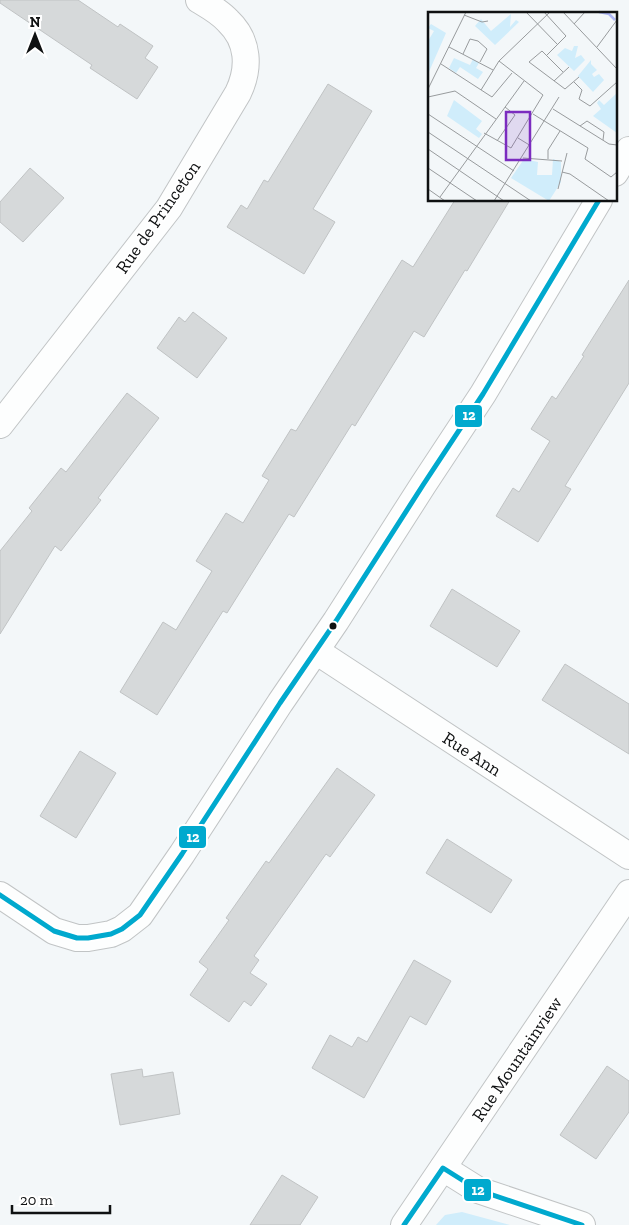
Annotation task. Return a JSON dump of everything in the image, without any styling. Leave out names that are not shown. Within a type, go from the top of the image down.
[{"type":"street","name":"Rue de Princeton","points":[[0,425],[169,208],[238,94],[246,65],[245,50],[240,36],[228,20],[199,0]]},
{"type":"street","points":[[616,171],[629,150]]},
{"type":"street","points":[[0,895],[54,931],[77,938],[100,937],[116,932],[131,923],[140,914],[182,854],[316,651],[483,394],[598,201]]},
{"type":"street","name":"Rue Ann","points":[[316,651],[629,856]]},
{"type":"street","name":"Rue Mountainview","points":[[404,1225],[629,894]]},
{"type":"street","points":[[443,1168],[478,1190],[582,1225]]},
{"type":"shaded area","points":[[462,1212],[510,1225],[436,1225],[445,1215]]},
{"type":"building","points":[[0,0],[78,0],[118,27],[120,24],[153,46],[145,58],[158,67],[137,99],[90,68],[92,65],[0,3]]},
{"type":"building","points":[[328,84],[372,111],[313,209],[335,222],[304,274],[227,227],[241,205],[247,209],[264,180],[268,182]]},
{"type":"building","points":[[30,168],[64,198],[23,242],[0,222],[0,202]]},
{"type":"building","points":[[454,201],[509,201],[424,337],[414,331],[355,426],[352,424],[294,517],[289,514],[227,613],[223,611],[157,715],[120,692],[163,622],[176,630],[212,571],[196,561],[226,513],[243,523],[269,480],[262,476],[291,429],[296,431],[402,260],[413,267]]},
{"type":"building","points":[[629,280],[629,383],[565,486],[571,489],[538,542],[496,516],[513,488],[519,492],[550,441],[531,429],[552,396],[556,399]]},
{"type":"building","points":[[193,312],[227,338],[197,378],[157,348],[179,317],[185,322]]},
{"type":"building","points":[[127,393],[159,418],[98,498],[101,500],[61,551],[55,546],[0,634],[0,551],[32,511],[29,508],[61,468],[66,472]]},
{"type":"building","points":[[452,589],[520,631],[497,667],[430,626]]},
{"type":"building","points":[[565,664],[629,704],[629,754],[542,700]]},
{"type":"building","points":[[80,751],[116,773],[76,838],[40,816]]},
{"type":"building","points":[[337,768],[375,795],[330,857],[326,854],[254,956],[259,960],[250,973],[267,984],[251,1006],[244,1001],[229,1022],[190,995],[208,969],[199,962],[229,920],[226,918],[266,861],[269,863]]},
{"type":"building","points":[[447,839],[512,880],[491,913],[426,873]]},
{"type":"building","points":[[414,960],[451,981],[426,1025],[410,1016],[364,1098],[312,1068],[330,1035],[352,1047],[358,1037],[367,1042]]},
{"type":"building","points":[[607,1066],[629,1081],[629,1112],[596,1159],[560,1135]]},
{"type":"building","points":[[142,1069],[143,1077],[173,1072],[180,1114],[120,1125],[111,1074]]},
{"type":"building","points":[[282,1175],[318,1197],[300,1225],[250,1225]]},
{"type":"transit line","name":"12","points":[[0,895],[54,931],[77,938],[111,934],[122,929],[140,915],[336,621],[483,394],[598,201]]},
{"type":"transit line","name":"12","points":[[404,1225],[443,1168],[478,1190],[582,1225]]}]
